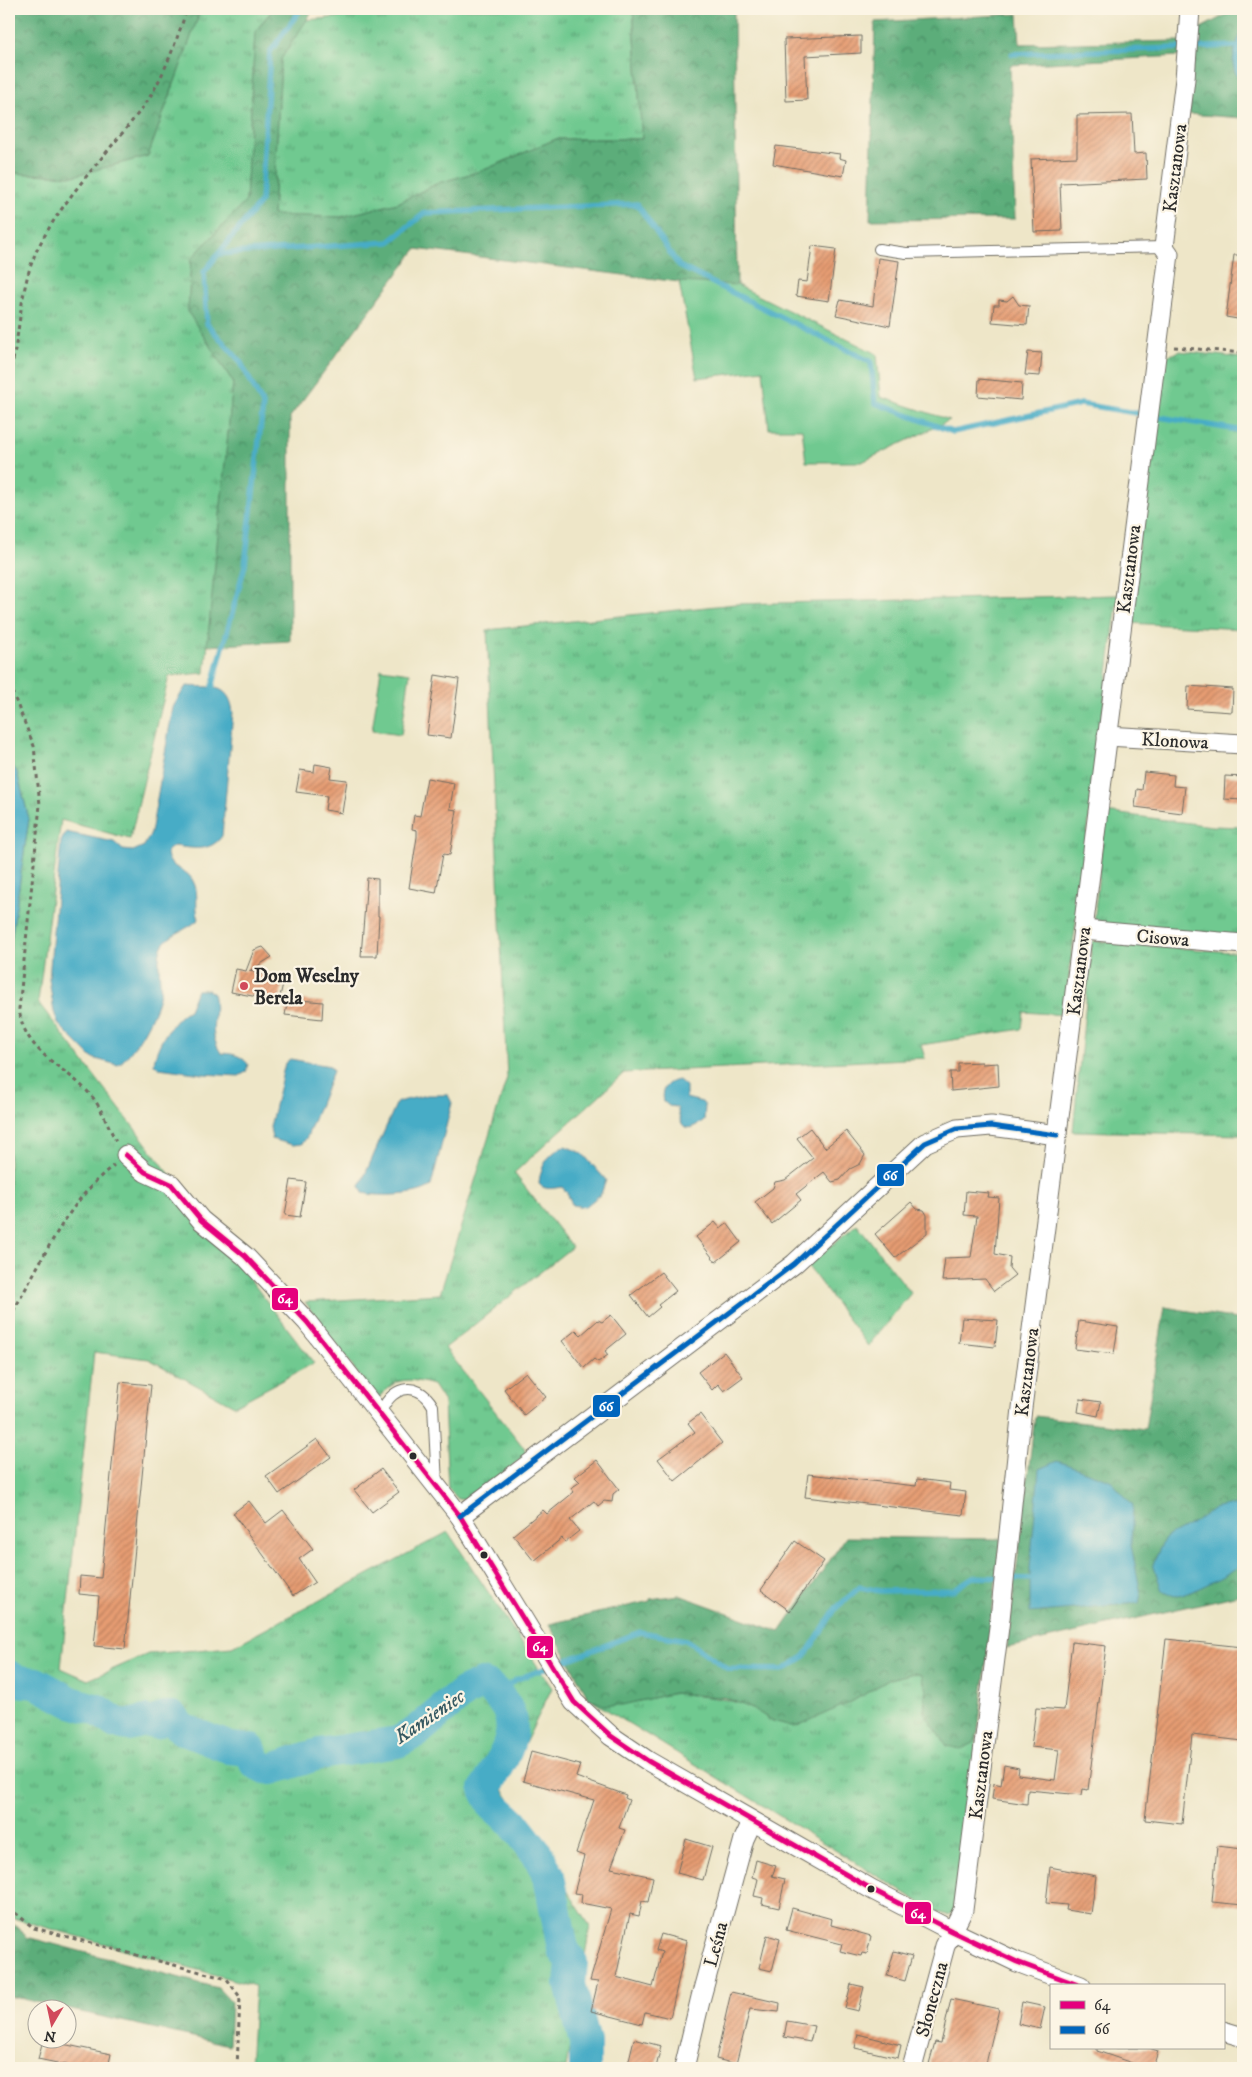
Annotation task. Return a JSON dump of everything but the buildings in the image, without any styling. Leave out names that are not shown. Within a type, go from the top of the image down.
[{"type":"street","name":"Kasztanowa","points":[[952,1931],[962,1910],[982,1763],[1022,1408],[1169,254],[1164,246],[1185,79],[1190,9]]},
{"type":"street","name":"Klonowa","points":[[1107,736],[1243,744]]},
{"type":"street","name":"Cisowa","points":[[1083,930],[1243,944]]},
{"type":"street","points":[[460,1516],[794,1264],[925,1143],[957,1129],[991,1126],[1057,1135]]},
{"type":"street","points":[[126,1155],[145,1172],[171,1184],[201,1220],[252,1263],[307,1322],[460,1516],[574,1702],[611,1736],[648,1761],[752,1822],[952,1931],[1017,1962],[1076,1984]]},
{"type":"street","name":"Leśna","points":[[684,2068],[744,1839],[752,1822]]},
{"type":"street","name":"Słoneczna","points":[[912,2068],[945,1946],[952,1931]]},
{"type":"street","points":[[1224,2031],[1243,2037]]},
{"type":"lane","points":[[879,249],[906,253],[1164,246]]},
{"type":"lane","points":[[380,1416],[384,1404],[395,1392],[411,1389],[427,1395],[433,1406],[437,1485]]},
{"type":"path","points":[[9,376],[19,335],[24,283],[40,244],[86,176],[141,110],[171,54],[187,9]]},
{"type":"path","points":[[1156,351],[1178,346],[1243,353]]},
{"type":"path","points":[[9,684],[34,746],[40,805],[19,1009],[21,1026],[36,1048],[96,1102],[116,1141],[126,1155],[93,1181],[57,1231],[9,1318]]},
{"type":"path","points":[[9,688],[13,691]]},
{"type":"path","points":[[9,1908],[34,1928],[226,1979],[240,1997],[237,2068]]},
{"type":"green space","points":[[9,9],[201,9],[148,156],[73,176],[9,173]]},
{"type":"green space","points":[[201,9],[273,9],[255,32],[246,201],[191,259],[188,312],[233,382],[205,673],[169,676],[130,839],[61,820],[38,1002],[314,1363],[234,1406],[149,1359],[94,1352],[61,1668],[88,1680],[148,1654],[232,1647],[448,1532],[552,1688],[503,1789],[590,1926],[566,2068],[250,2068],[255,1986],[9,1917],[9,955],[29,819],[17,772],[9,760],[9,173],[73,176],[148,156]]},
{"type":"green space","points":[[273,9],[314,9],[281,59],[273,215],[341,217],[398,203],[438,183],[484,170],[556,139],[642,139],[633,9],[734,9],[737,285],[679,282],[416,249],[290,417],[290,641],[207,646],[233,382],[188,312],[191,259],[246,201],[255,32]]},
{"type":"green space","points":[[430,9],[633,9],[642,139],[556,139],[484,170],[438,183],[398,203],[341,217],[273,216],[281,59],[306,20]]},
{"type":"green space","points":[[1237,9],[1243,9],[1243,118],[1187,114],[1195,31]]},
{"type":"green space","points":[[1018,14],[1020,44],[1180,41],[1181,56],[1010,65],[1015,219],[870,220],[875,22]]},
{"type":"green space","points":[[679,282],[737,285],[877,354],[881,397],[950,420],[862,462],[806,462],[802,429],[769,429],[763,370],[697,378]]},
{"type":"green space","points":[[1179,351],[1243,358],[1243,629],[1128,623],[1164,358]]},
{"type":"green space","points":[[1118,595],[1064,1015],[1024,1012],[1022,1029],[921,1045],[925,1058],[624,1073],[514,1173],[572,1247],[445,1348],[524,1448],[526,1455],[469,1500],[458,1499],[448,1488],[444,1402],[433,1385],[408,1380],[402,1381],[383,1392],[377,1400],[305,1302],[440,1294],[507,1078],[487,630],[735,604]]},
{"type":"green space","points":[[381,669],[410,673],[401,735],[372,731]]},
{"type":"green space","points":[[1105,812],[1212,826],[1243,827],[1243,937],[1094,923]]},
{"type":"green space","points":[[1092,941],[1243,953],[1243,1135],[1073,1131]]},
{"type":"green space","points":[[857,1224],[911,1293],[868,1346],[807,1265]]},
{"type":"green space","points":[[1165,1307],[1243,1320],[1243,1594],[1007,1648],[1035,1416],[1145,1429]]},
{"type":"green space","points":[[846,1537],[1001,1539],[978,1732],[974,1743],[961,1749],[947,1746],[924,1712],[926,1690],[922,1675],[914,1673],[890,1679],[851,1702],[795,1727],[773,1721],[753,1709],[726,1698],[674,1693],[622,1705],[604,1705],[589,1699],[549,1624],[650,1601],[650,1599],[679,1595],[780,1632]]},
{"type":"green space","points":[[914,1673],[922,1675],[926,1690],[924,1712],[978,1732],[955,1905],[953,1913],[948,1915],[936,1912],[589,1699],[620,1704],[674,1693],[684,1694],[737,1703],[773,1721],[851,1702],[890,1679]]},
{"type":"green space","points":[[9,1920],[27,1937],[218,1988],[231,2002],[229,2045],[78,2011],[78,2000],[28,2000],[9,1996]]},
{"type":"water","points":[[1243,26],[1243,84],[1234,70],[1233,63],[1235,49]]},
{"type":"water","points":[[186,686],[211,687],[223,691],[231,702],[233,712],[222,836],[212,845],[206,847],[174,846],[167,851],[170,862],[190,876],[193,881],[196,890],[199,919],[167,940],[161,948],[159,954],[160,993],[158,1002],[138,1042],[118,1065],[92,1058],[59,1025],[54,1012],[49,979],[61,841],[66,832],[114,842],[123,850],[133,851],[144,846],[151,833],[173,707]]},
{"type":"water","points":[[9,760],[17,772],[29,819],[9,955]]},
{"type":"water","points":[[197,990],[208,990],[213,993],[215,1010],[213,1030],[221,1053],[239,1056],[248,1064],[246,1072],[239,1076],[203,1074],[159,1068],[154,1064],[161,1042],[177,1019],[189,1010]]},
{"type":"water","points":[[290,1059],[330,1066],[333,1071],[307,1137],[302,1144],[293,1145],[272,1139],[270,1127],[285,1063]]},
{"type":"water","points":[[679,1080],[686,1086],[686,1098],[702,1102],[705,1106],[704,1120],[697,1125],[687,1128],[680,1119],[677,1107],[669,1106],[663,1101],[662,1097],[668,1084]]},
{"type":"water","points":[[427,1095],[448,1095],[452,1103],[431,1186],[408,1194],[379,1195],[363,1193],[360,1186],[397,1102]]},
{"type":"water","points":[[565,1146],[582,1153],[606,1180],[601,1194],[585,1207],[572,1205],[562,1187],[547,1188],[539,1184],[541,1172],[546,1161],[554,1152]]},
{"type":"water","points":[[1057,1461],[1110,1480],[1133,1505],[1131,1545],[1141,1594],[1139,1603],[1030,1613],[1030,1567],[1039,1469]]},
{"type":"water","points":[[1243,1503],[1243,1563],[1230,1572],[1183,1595],[1175,1596],[1162,1591],[1153,1564],[1164,1539],[1195,1522],[1212,1509]]},
{"type":"waterway","points":[[212,688],[245,565],[263,405],[240,361],[207,324],[204,272],[261,201],[270,52],[301,9]]},
{"type":"waterway","points":[[1012,54],[1236,46]]},
{"type":"waterway","points":[[218,254],[389,242],[425,213],[637,204],[679,266],[871,362],[875,403],[953,432],[1081,404],[1238,430],[1243,435]]},
{"type":"waterway","points":[[497,1695],[515,1680],[640,1632],[686,1640],[728,1669],[783,1670],[805,1656],[836,1608],[860,1587],[880,1591],[953,1590],[973,1577],[1030,1579]]},
{"type":"waterway","name":"Kamieniec","points":[[9,1676],[17,1681],[36,1683],[71,1702],[98,1710],[116,1723],[129,1725],[145,1721],[155,1723],[165,1717],[172,1717],[182,1729],[230,1748],[251,1750],[255,1763],[272,1769],[319,1754],[398,1742],[416,1732],[464,1692],[482,1684],[488,1687],[502,1701],[509,1712],[512,1723],[508,1746],[485,1789],[493,1805],[513,1823],[538,1855],[549,1876],[563,1949],[572,1962],[570,1984],[585,2042],[585,2068]]},
{"type":"transit line","name":"66","points":[[460,1516],[794,1264],[925,1143],[957,1129],[991,1126],[1057,1135]]},
{"type":"transit line","name":"64","points":[[126,1155],[145,1172],[171,1184],[201,1220],[245,1256],[307,1322],[460,1516],[574,1702],[611,1736],[648,1761],[873,1890],[1017,1962],[1076,1984]]},
{"type":"place","name":"Dom Weselny Berela","points":[[244,986]]}]
